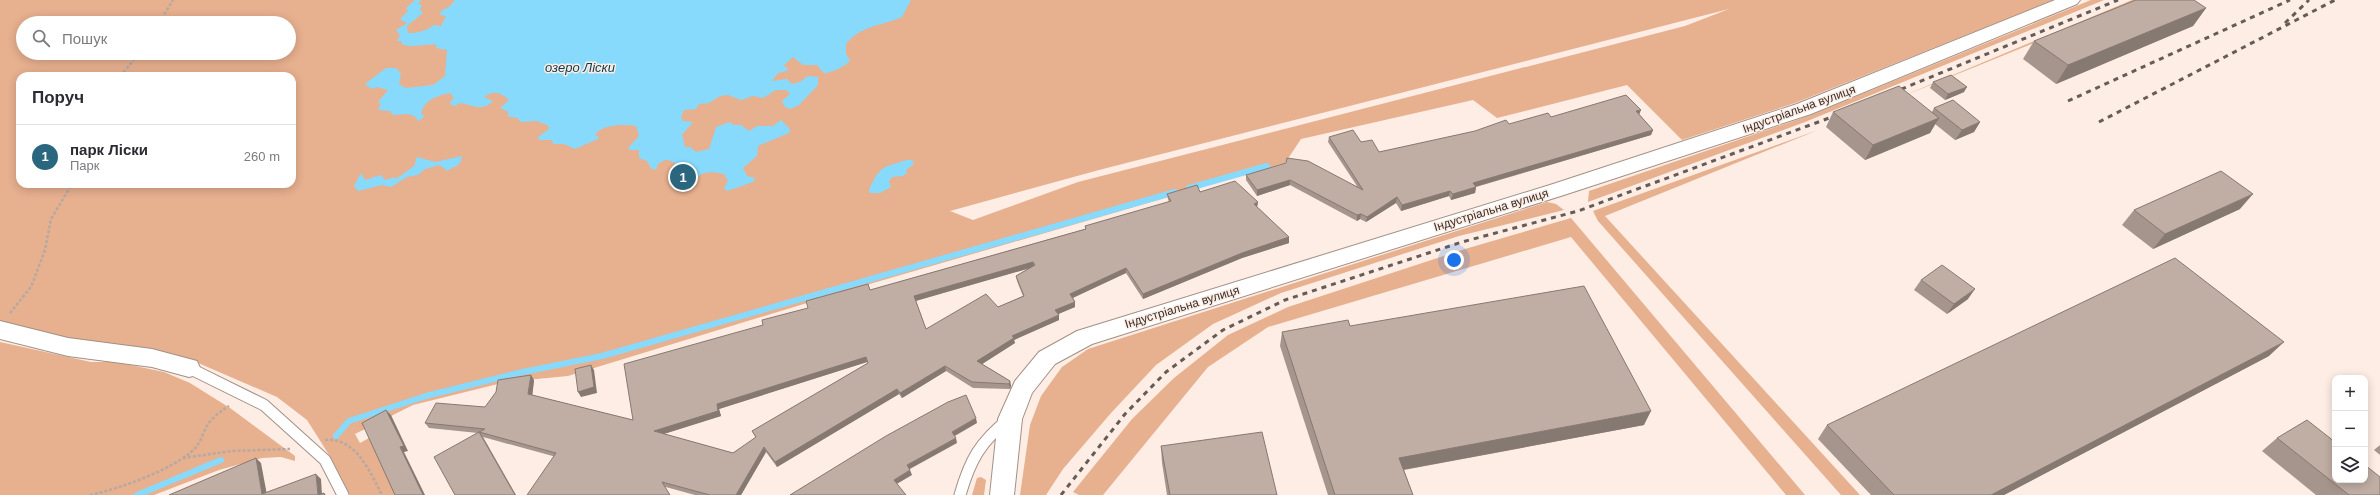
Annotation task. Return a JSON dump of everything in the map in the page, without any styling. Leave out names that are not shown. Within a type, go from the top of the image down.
[{"type":"street","name":"Індустріальна вулиця","points":[[1002,495],[1010,419],[1023,388],[1047,358],[1085,337],[1560,189],[1804,109],[2071,0]]},
{"type":"street","points":[[4,323],[68,347],[152,358],[189,368]]},
{"type":"lane","points":[[189,368],[264,405],[326,460],[342,495]]},
{"type":"lane","points":[[960,495],[968,464],[988,435],[1010,419]]},
{"type":"path","points":[[163,16],[173,0]]},
{"type":"path","points":[[123,72],[134,60]]},
{"type":"path","points":[[4,323],[31,287],[45,250],[51,219],[70,188]]},
{"type":"path","points":[[90,495],[110,491],[152,474],[183,458],[197,446],[208,424],[217,414],[244,396]]},
{"type":"path","points":[[183,458],[248,450],[278,452],[309,445],[330,438],[339,440],[358,452],[382,495]]},
{"type":"shaded area","points":[[0,0],[2054,0],[1795,103],[1682,140],[1627,85],[1497,118],[1473,100],[1301,139],[1285,163],[856,288],[568,376],[506,382],[413,405],[355,434],[360,443],[371,437],[398,495],[350,495],[331,458],[307,420],[277,397],[189,359],[73,342],[0,324]],"holes":[[[1729,9],[1685,26],[1078,182],[973,220],[950,211],[1099,170]]]},
{"type":"shaded area","points":[[2091,0],[2104,0],[1805,122],[1588,202],[1589,191],[1811,115]]},
{"type":"shaded area","points":[[2132,0],[2140,0],[1891,101]]},
{"type":"shaded area","points":[[1818,130],[1605,216],[1860,495],[1841,495],[1598,221],[1593,211]]},
{"type":"shaded area","points":[[1547,202],[1556,204],[1564,210],[1459,236],[1281,293],[1213,324],[1156,365],[1111,413],[1063,469],[1046,495],[1020,495],[1030,425],[1041,396],[1062,367],[1088,349]]},
{"type":"shaded area","points":[[1571,218],[1805,495],[1786,495],[1571,237],[1268,327],[1208,367],[1103,495],[1079,495],[1073,492],[1132,419],[1174,378],[1228,335],[1288,307],[1465,249]]},
{"type":"shaded area","points":[[0,342],[91,362],[116,362],[164,372],[190,383],[230,408],[295,456],[295,461],[281,457],[262,458],[219,470],[154,495],[0,495]]},
{"type":"shaded area","points":[[981,477],[986,480],[984,495],[972,495],[977,478]]},
{"type":"water","name":"озеро Ліски","points":[[415,0],[421,0],[418,4],[422,5],[420,10],[423,13],[407,26],[408,33],[422,31],[434,25],[441,26],[446,16],[440,15],[441,11],[450,6],[455,0],[911,0],[902,17],[865,29],[846,44],[846,54],[850,60],[846,65],[831,72],[824,73],[817,65],[803,65],[793,57],[783,66],[788,68],[787,71],[778,73],[772,81],[787,79],[792,84],[800,82],[808,76],[818,77],[818,85],[799,105],[790,109],[784,106],[782,101],[790,94],[786,90],[776,90],[763,98],[753,96],[741,100],[728,95],[720,96],[709,103],[699,104],[696,109],[684,110],[681,117],[683,121],[693,122],[682,135],[685,147],[690,147],[696,152],[709,149],[716,127],[730,122],[734,125],[741,125],[749,131],[757,126],[773,126],[781,120],[790,129],[789,133],[758,146],[757,156],[743,168],[747,176],[755,178],[753,182],[727,191],[724,188],[728,181],[724,174],[711,172],[701,174],[697,177],[687,192],[687,181],[691,172],[686,170],[682,163],[677,165],[665,160],[657,165],[655,170],[651,168],[647,161],[639,158],[639,150],[630,150],[628,148],[639,136],[636,126],[620,125],[608,127],[598,131],[595,135],[599,137],[598,139],[575,149],[564,144],[553,144],[552,140],[539,140],[538,137],[549,129],[549,126],[537,121],[521,122],[517,118],[507,116],[509,112],[500,108],[509,100],[503,95],[497,93],[491,93],[484,97],[493,101],[481,107],[460,103],[455,106],[451,105],[450,102],[454,98],[450,93],[431,99],[425,105],[421,114],[425,116],[419,121],[414,116],[408,114],[393,115],[390,111],[378,110],[381,104],[378,102],[388,90],[377,87],[372,89],[365,84],[386,68],[396,68],[401,74],[399,84],[406,88],[433,85],[445,76],[447,50],[436,48],[437,45],[410,46],[402,44],[401,41],[397,41],[400,35],[396,30],[407,23],[400,19],[408,11],[406,8]]},
{"type":"water","points":[[462,156],[457,166],[447,171],[440,165],[425,169],[418,175],[407,177],[391,187],[382,185],[358,191],[354,186],[361,173],[365,180],[381,175],[385,180],[395,177],[396,179],[414,166],[417,157],[435,162]]},
{"type":"water","points":[[912,160],[914,164],[906,170],[907,173],[903,176],[892,177],[889,181],[891,187],[880,193],[870,193],[869,189],[880,171],[887,166]]},
{"type":"building","points":[[2136,0],[2194,0],[2206,8],[2068,65],[2034,41]]},
{"type":"building","points":[[1951,75],[1967,87],[1948,94],[1933,82]]},
{"type":"building","points":[[1899,86],[1939,118],[1873,145],[1833,112]]},
{"type":"building","points":[[1626,95],[1641,110],[1636,111],[1653,130],[1473,183],[1476,187],[1453,194],[1450,191],[1402,205],[1397,197],[1367,217],[1361,214],[1357,215],[1290,180],[1257,190],[1246,175],[1286,163],[1287,158],[1308,161],[1363,190],[1329,137],[1353,130],[1361,142],[1372,140],[1379,152],[1475,131],[1506,120],[1509,124],[1548,113],[1551,117]]},
{"type":"building","points":[[1953,100],[1980,122],[1962,130],[1934,108]]},
{"type":"building","points":[[2221,171],[2253,194],[2165,234],[2134,210]]},
{"type":"building","points":[[1235,181],[1258,202],[1254,204],[1289,237],[1242,253],[1143,294],[1126,268],[1070,294],[1075,302],[1055,310],[1059,315],[1012,336],[1014,338],[977,361],[1010,381],[1009,384],[972,382],[945,366],[900,393],[897,389],[775,462],[764,447],[736,495],[710,495],[662,482],[670,495],[527,495],[556,453],[479,432],[485,429],[425,423],[436,403],[485,407],[496,392],[498,380],[531,375],[528,394],[633,420],[624,364],[763,325],[762,320],[808,308],[806,301],[868,284],[870,290],[1086,229],[1085,226],[1171,201],[1167,194],[1197,185],[1200,192]],"holes":[[[1033,262],[1035,265],[1016,276],[1024,296],[998,307],[986,294],[926,329],[914,296]],[[866,357],[868,363],[752,431],[756,437],[733,453],[654,431],[718,411],[717,404]]]},
{"type":"building","points":[[2175,258],[2284,342],[1991,495],[1894,495],[1827,425]]},
{"type":"building","points":[[1942,265],[1975,289],[1954,304],[1921,280]]},
{"type":"building","points":[[1584,286],[1651,411],[1399,458],[1413,495],[1335,495],[1282,332],[1348,320],[1350,326]]},
{"type":"building","points":[[591,365],[594,387],[578,392],[575,369]]},
{"type":"building","points":[[966,395],[976,418],[952,432],[956,438],[907,465],[910,470],[894,480],[906,495],[790,495],[886,436],[948,402]]},
{"type":"building","points":[[386,410],[404,446],[400,447],[423,495],[395,495],[362,423]]},
{"type":"building","points":[[2307,420],[2332,440],[2332,482],[2277,438]]},
{"type":"building","points":[[479,432],[515,495],[455,495],[434,457]]},
{"type":"building","points":[[1262,432],[1277,495],[1170,495],[1161,446]]},
{"type":"building","points":[[256,458],[262,494],[316,474],[318,495],[169,495]]},
{"type":"building","points":[[2368,467],[2380,477],[2380,495],[2349,495],[2334,483],[2368,483]]},
{"type":"waterway","points":[[1189,188],[1267,166]]},
{"type":"waterway","points":[[336,436],[349,421],[426,396],[518,373],[602,356],[1175,192]]},
{"type":"waterway","points":[[137,495],[221,460]]},
{"type":"railway","points":[[1892,93],[2118,0]]},
{"type":"railway","points":[[2068,101],[2290,0]]},
{"type":"railway","points":[[2285,23],[2309,0]]},
{"type":"railway","points":[[2099,122],[2335,0]]},
{"type":"railway","points":[[1061,495],[1125,414],[1166,372],[1223,330],[1285,300],[1462,242],[1578,211],[1840,114]]},
{"type":"place","name":"парк Ліски","points":[[683,177]]}]
